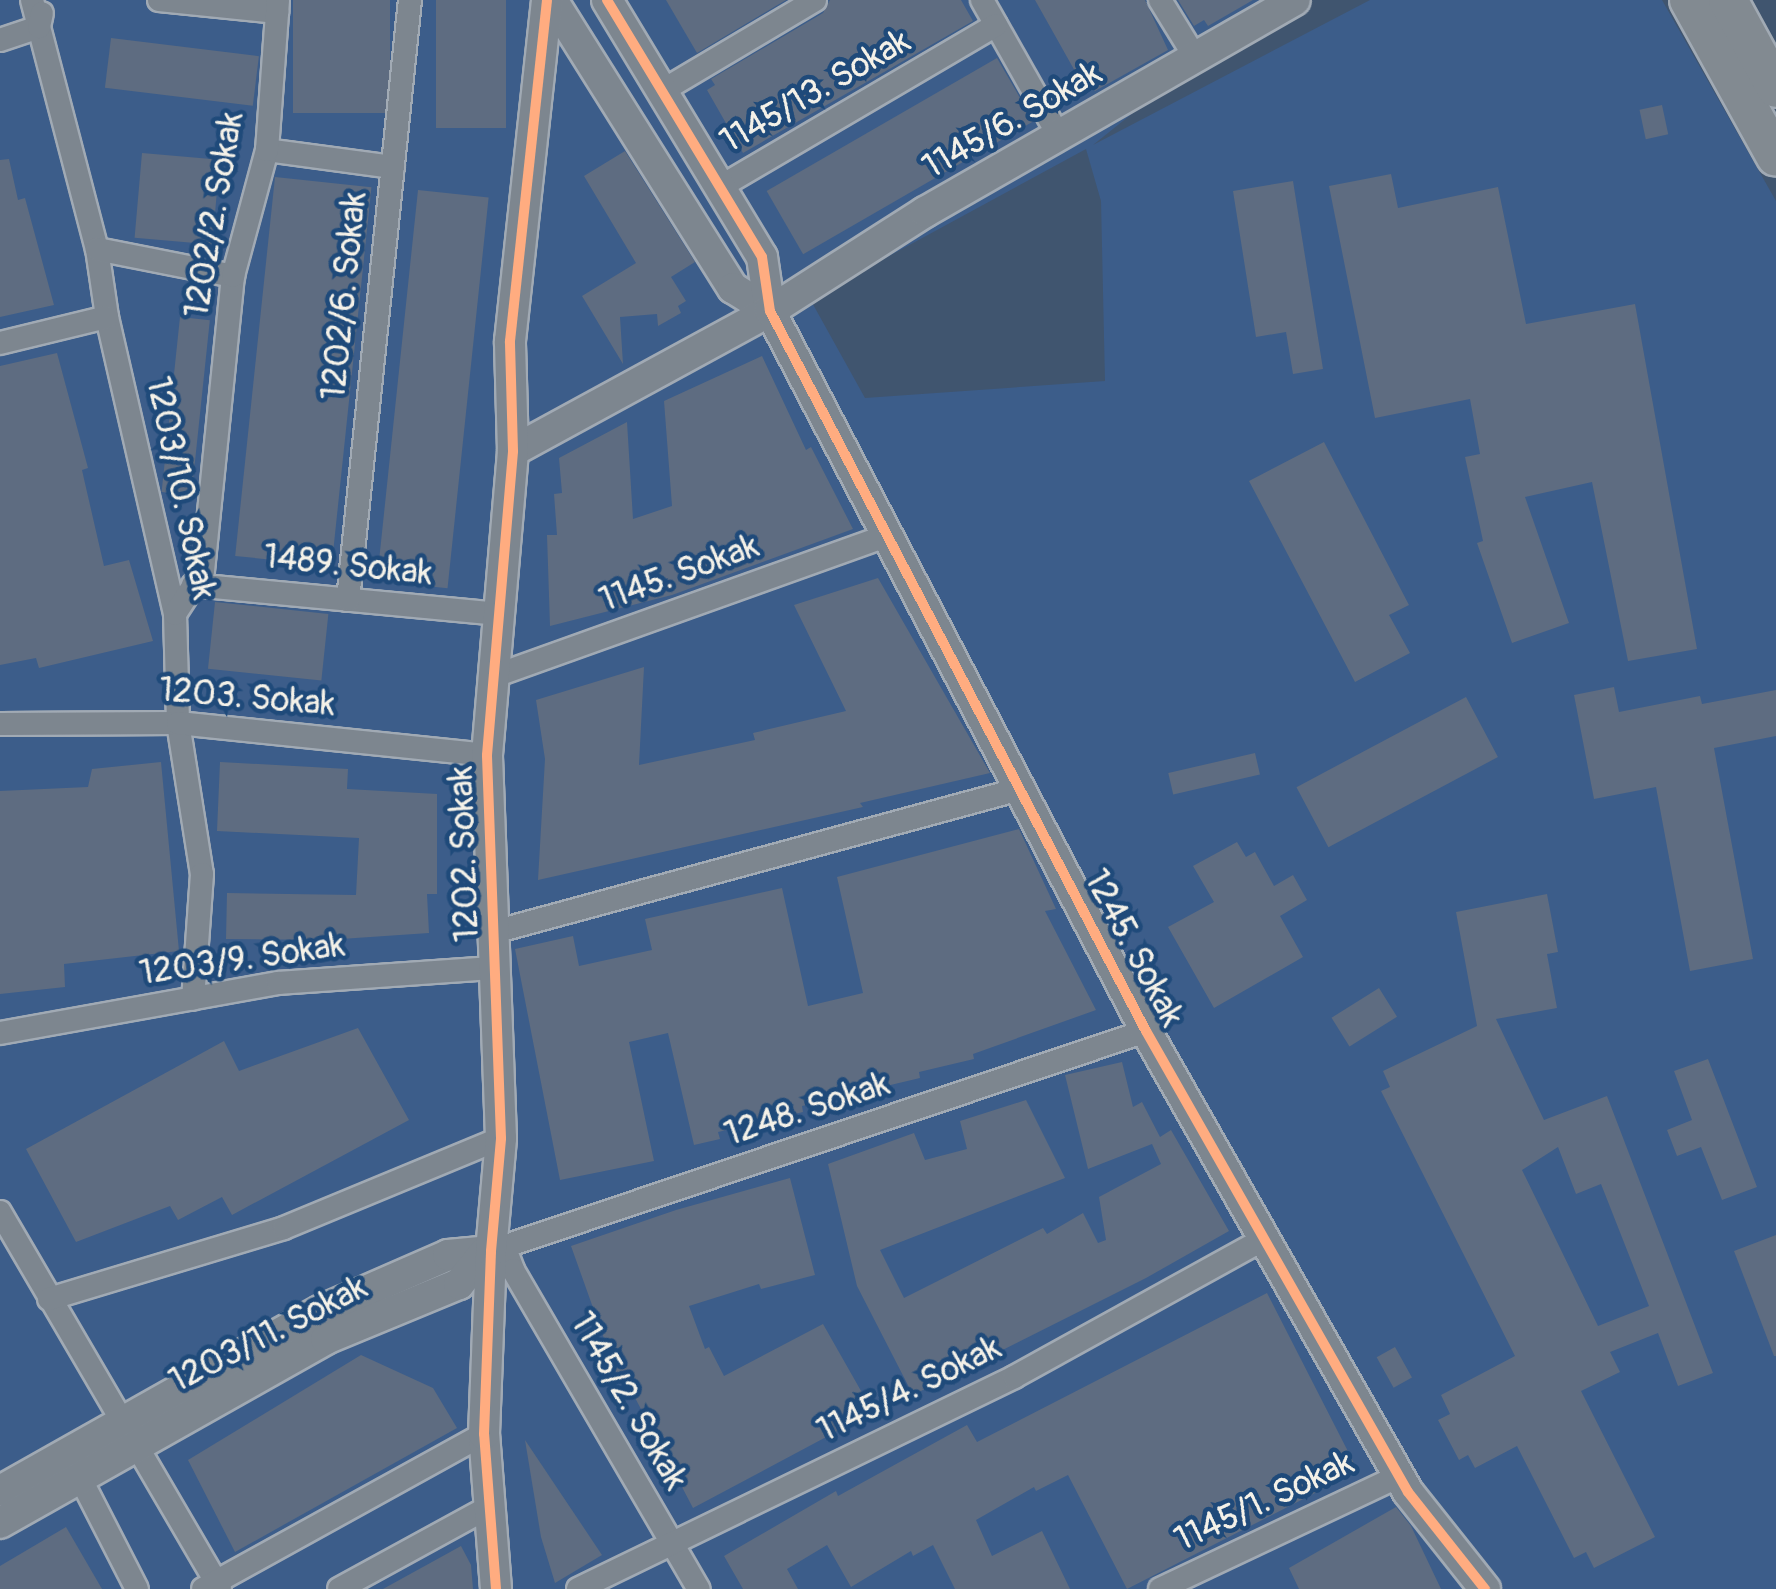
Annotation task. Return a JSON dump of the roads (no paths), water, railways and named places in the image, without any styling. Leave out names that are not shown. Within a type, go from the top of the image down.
[{"type":"main road","points":[[1689,0],[1776,157]]},
{"type":"main road","points":[[1728,0],[1776,88]]},
{"type":"street","name":"1203/10. Sokak","points":[[32,0],[97,249],[107,317],[175,614],[178,723],[202,874],[193,999]]},
{"type":"street","points":[[0,40],[39,27],[45,0]]},
{"type":"street","points":[[159,0],[278,6]]},
{"type":"street","name":"1202/6. Sokak","points":[[348,600],[410,0]]},
{"type":"street","points":[[550,0],[733,288],[770,311]]},
{"type":"street","name":"1202. Sokak","points":[[496,1589],[484,1434],[501,1138],[487,755],[513,450],[510,341],[550,0]]},
{"type":"street","points":[[607,0],[762,257],[770,311]]},
{"type":"street","points":[[662,91],[815,0]]},
{"type":"street","points":[[982,0],[1058,136]]},
{"type":"street","points":[[1160,0],[1195,58]]},
{"type":"street","name":"1145/6. Sokak","points":[[513,450],[770,311],[925,212],[1295,0]]},
{"type":"street","name":"1202/2. Sokak","points":[[175,614],[202,570],[233,276],[267,150],[278,6]]},
{"type":"street","name":"1145/13. Sokak","points":[[720,187],[996,25]]},
{"type":"street","points":[[267,150],[393,167]]},
{"type":"street","points":[[97,249],[233,276]]},
{"type":"street","name":"1245. Sokak","points":[[770,311],[1146,1031],[1399,1476],[1485,1589]]},
{"type":"street","points":[[0,343],[107,317]]},
{"type":"street","name":"1145. Sokak","points":[[492,677],[888,535]]},
{"type":"street","name":"1489. Sokak","points":[[193,585],[497,614]]},
{"type":"street","name":"1203. Sokak","points":[[0,724],[178,723],[487,755]]},
{"type":"street","points":[[494,932],[1020,789]]},
{"type":"street","name":"1203/9. Sokak","points":[[0,1033],[278,984],[495,968]]},
{"type":"street","name":"1248. Sokak","points":[[493,1250],[1146,1031]]},
{"type":"street","points":[[49,1299],[284,1228],[501,1138]]},
{"type":"street","points":[[0,1212],[213,1587],[484,1434]]},
{"type":"street","name":"1145/4. Sokak","points":[[578,1589],[1014,1377],[1264,1239]]},
{"type":"street","name":"1203/11. Sokak","points":[[74,1466],[129,1435],[320,1311],[448,1255],[493,1250]]},
{"type":"street","name":"1145/2. Sokak","points":[[493,1250],[513,1270],[699,1589]]},
{"type":"street","points":[[0,1491],[74,1466]]},
{"type":"street","points":[[0,1522],[74,1466]]},
{"type":"street","points":[[74,1466],[137,1589]]},
{"type":"street","name":"1145/1. Sokak","points":[[1160,1589],[1399,1476]]},
{"type":"street","points":[[338,1589],[487,1508]]}]
